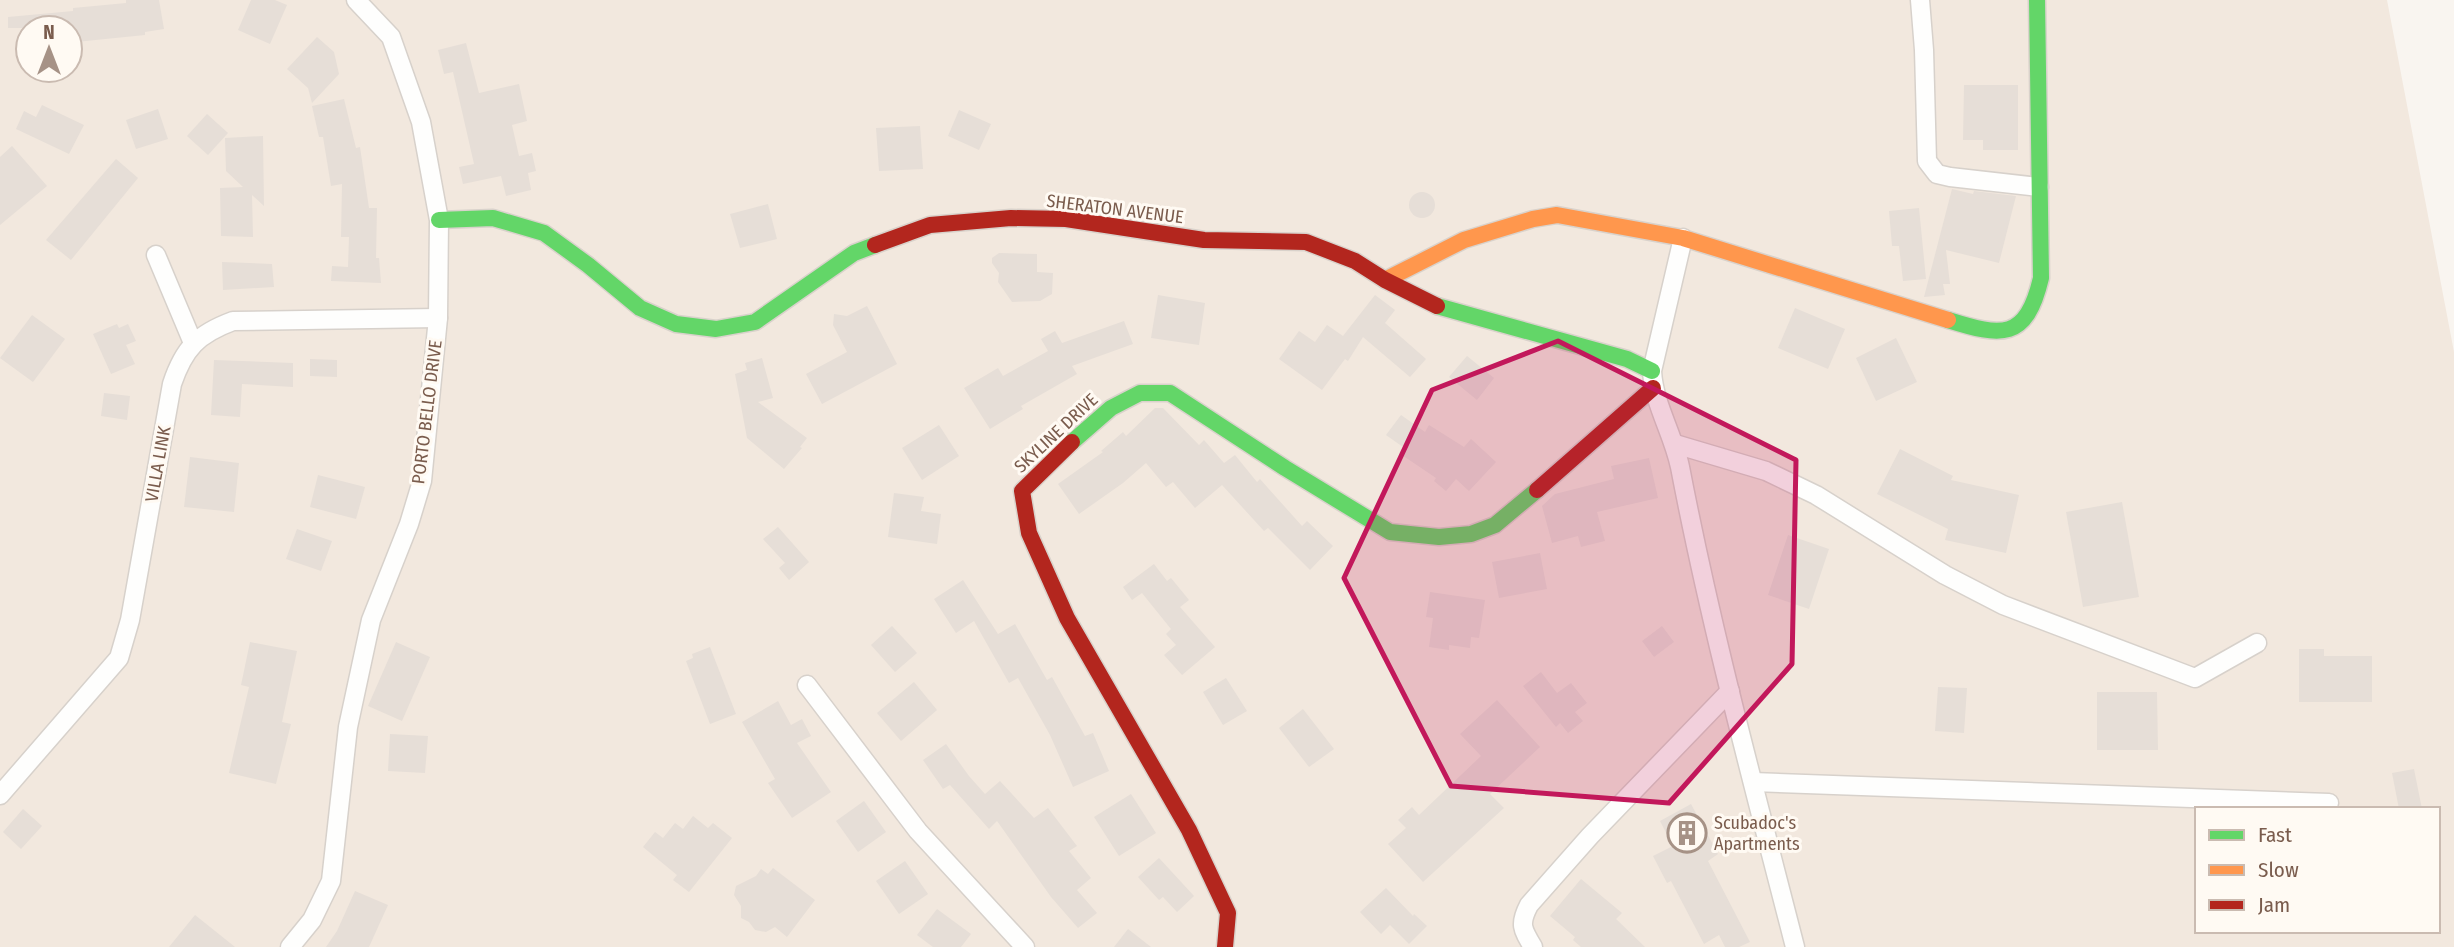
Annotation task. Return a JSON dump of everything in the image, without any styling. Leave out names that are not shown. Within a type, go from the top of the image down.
[{"type":"street","name":"PORTO BELLO DRIVE","points":[[290,947],[312,920],[331,881],[348,727],[371,620],[409,524],[422,481],[438,318],[439,220],[421,122],[391,37],[356,0]]},
{"type":"street","points":[[1920,0],[1927,161],[1937,174],[2039,187]]},
{"type":"street","points":[[1385,280],[1464,240],[1532,219],[1557,215],[1683,238],[1977,329],[2004,331],[2026,318],[2036,300],[2040,278],[2036,0]]},
{"type":"street","name":"SHERATON AVENUE","points":[[439,220],[493,218],[544,233],[640,308],[676,324],[716,329],[755,322],[854,253],[930,225],[1011,218],[1066,219],[1203,240],[1306,242],[1355,261],[1385,280],[1435,305],[1627,359],[1653,379]]},
{"type":"street","points":[[1683,238],[1653,379],[1658,404],[1675,444],[1700,574],[1795,947]]},
{"type":"street","points":[[156,255],[193,343]]},
{"type":"street","name":"VILLA LINK","points":[[0,795],[120,658],[131,620],[172,384],[179,362],[193,343],[211,329],[233,321],[438,318]]},
{"type":"street","name":"SKYLINE DRIVE","points":[[1225,947],[1228,913],[1189,830],[1067,618],[1029,533],[1022,491],[1111,408],[1140,393],[1170,393],[1390,532],[1439,537],[1471,534],[1495,525],[1653,379]]},
{"type":"street","points":[[1675,444],[1766,471],[1816,495],[1945,575],[2003,605],[2195,677],[2257,643]]},
{"type":"street","points":[[807,685],[918,831],[1026,947]]},
{"type":"street","points":[[1533,947],[1523,929],[1523,916],[1529,905],[1590,836],[1730,691]]},
{"type":"street","points":[[1753,782],[2329,803]]},
{"type":"highlighted area","points":[[1558,341],[1796,460],[1792,664],[1669,803],[1451,786],[1344,578],[1432,390]]},
{"type":"shaded area","points":[[0,0],[2387,0],[2454,352],[2454,947],[0,947]]},
{"type":"building","points":[[126,0],[159,0],[164,29],[145,32],[145,35],[84,41],[84,14],[40,14],[73,11],[73,8],[126,3]]},
{"type":"building","points":[[251,0],[275,0],[287,5],[270,44],[238,30]]},
{"type":"building","points":[[14,16],[14,28],[8,28],[8,17]]},
{"type":"building","points":[[317,37],[334,52],[339,74],[312,103],[308,88],[287,69]]},
{"type":"building","points":[[466,43],[479,93],[519,84],[527,121],[512,125],[519,156],[532,153],[536,171],[528,173],[531,190],[506,196],[501,176],[463,184],[459,167],[474,164],[453,72],[444,74],[438,50]]},
{"type":"building","points":[[1964,85],[2018,85],[2018,150],[1983,150],[1983,140],[1963,140]]},
{"type":"building","points":[[344,99],[356,148],[360,147],[369,208],[377,208],[376,258],[379,258],[381,283],[331,281],[332,266],[348,267],[349,237],[341,237],[342,184],[331,186],[323,137],[319,137],[312,106]]},
{"type":"building","points":[[42,105],[84,125],[69,154],[16,129],[24,111],[36,117]]},
{"type":"building","points":[[158,109],[168,139],[136,149],[126,120]]},
{"type":"building","points":[[959,110],[991,124],[979,150],[948,136]]},
{"type":"building","points":[[207,114],[228,133],[208,155],[187,136]]},
{"type":"building","points":[[920,126],[923,169],[879,171],[876,128]]},
{"type":"building","points":[[263,136],[264,206],[252,195],[253,237],[221,236],[220,188],[243,187],[226,171],[225,138]]},
{"type":"building","points":[[12,146],[47,186],[0,225],[0,157]]},
{"type":"building","points":[[116,159],[138,178],[71,260],[46,240]]},
{"type":"building","points":[[1952,189],[1973,194],[1974,191],[2016,196],[1999,263],[1946,250],[1950,284],[1943,284],[1945,295],[1924,297]]},
{"type":"building","points":[[1422,192],[1431,196],[1435,205],[1431,214],[1422,218],[1413,214],[1409,205],[1413,196]]},
{"type":"building","points":[[768,204],[777,239],[740,248],[730,214]]},
{"type":"building","points":[[1919,208],[1926,279],[1903,281],[1899,246],[1892,246],[1889,211]]},
{"type":"building","points":[[999,253],[1037,254],[1037,272],[1053,273],[1052,294],[1040,301],[1012,302],[998,282],[999,273],[992,263],[992,258]]},
{"type":"building","points":[[222,262],[272,264],[274,287],[223,290]]},
{"type":"building","points":[[1158,295],[1205,303],[1199,345],[1151,338]]},
{"type":"building","points":[[1375,295],[1395,310],[1385,323],[1426,359],[1410,377],[1363,337],[1348,361],[1345,359],[1322,390],[1279,359],[1299,331],[1315,342],[1327,325],[1343,336]]},
{"type":"building","points":[[867,306],[897,364],[822,404],[806,374],[847,352],[833,325],[834,314],[847,316]]},
{"type":"building","points":[[1795,308],[1845,329],[1828,369],[1778,348]]},
{"type":"building","points":[[32,315],[65,339],[33,382],[0,358]]},
{"type":"building","points":[[1124,321],[1133,344],[1072,366],[1077,374],[1021,406],[1023,409],[990,429],[964,388],[998,368],[1003,376],[1048,351],[1041,339],[1055,331],[1062,343]]},
{"type":"building","points":[[117,324],[119,328],[128,324],[136,341],[126,345],[135,364],[111,374],[93,334]]},
{"type":"building","points":[[1896,338],[1917,382],[1876,401],[1856,358]]},
{"type":"building","points":[[1467,356],[1494,378],[1477,400],[1449,377]]},
{"type":"building","points":[[762,358],[773,398],[758,402],[807,438],[784,469],[747,438],[735,374],[747,370],[745,363]]},
{"type":"building","points":[[310,359],[337,360],[337,377],[310,376]]},
{"type":"building","points":[[214,360],[293,363],[293,387],[242,384],[240,417],[211,415]]},
{"type":"building","points":[[104,393],[130,396],[127,420],[101,416]]},
{"type":"building","points":[[1155,408],[1163,408],[1199,445],[1204,440],[1224,463],[1235,455],[1257,482],[1260,479],[1302,526],[1307,521],[1333,546],[1310,570],[1268,528],[1264,531],[1222,485],[1195,508],[1173,482],[1166,487],[1146,463],[1079,514],[1058,484],[1103,452],[1101,451],[1123,432],[1126,436]]},
{"type":"building","points":[[1401,415],[1425,432],[1429,425],[1464,447],[1471,439],[1496,462],[1469,491],[1456,479],[1446,491],[1434,481],[1436,478],[1399,453],[1403,447],[1386,435]]},
{"type":"building","points":[[939,425],[959,456],[922,480],[902,448]]},
{"type":"building","points":[[1900,449],[1953,476],[1951,480],[2019,495],[2006,553],[1945,540],[1948,529],[1877,494]]},
{"type":"building","points":[[190,457],[239,463],[234,512],[184,507]]},
{"type":"building","points":[[1649,458],[1658,498],[1597,512],[1605,541],[1581,547],[1578,536],[1552,543],[1542,506],[1555,494],[1614,479],[1611,466]]},
{"type":"building","points":[[318,475],[365,487],[356,519],[310,507]]},
{"type":"building","points":[[894,493],[924,497],[921,511],[941,514],[937,544],[888,537]]},
{"type":"building","points":[[2122,502],[2139,597],[2083,607],[2066,512]]},
{"type":"building","points":[[778,527],[809,562],[789,580],[779,568],[785,563],[763,539]]},
{"type":"building","points":[[297,529],[332,541],[321,571],[286,559]]},
{"type":"building","points":[[1788,535],[1829,549],[1809,609],[1768,595]]},
{"type":"building","points":[[1540,553],[1547,589],[1499,598],[1492,562]]},
{"type":"building","points":[[1154,564],[1167,581],[1171,578],[1189,600],[1180,607],[1215,647],[1182,675],[1164,655],[1176,645],[1166,634],[1171,629],[1142,593],[1132,600],[1123,587]]},
{"type":"building","points":[[963,580],[998,634],[1015,624],[1047,680],[1052,677],[1085,736],[1093,733],[1109,771],[1073,787],[1050,735],[1018,678],[1009,683],[974,621],[956,633],[934,599]]},
{"type":"building","points":[[1430,592],[1485,600],[1479,638],[1471,637],[1470,648],[1449,645],[1449,650],[1429,647],[1433,618],[1426,617]]},
{"type":"building","points":[[892,626],[917,653],[895,672],[871,645]]},
{"type":"building","points":[[1662,626],[1674,642],[1654,657],[1642,641]]},
{"type":"building","points":[[250,642],[297,651],[282,722],[291,724],[276,784],[229,773],[249,687],[241,685]]},
{"type":"building","points":[[396,642],[430,657],[402,721],[368,706]]},
{"type":"building","points":[[710,647],[736,714],[710,724],[686,661],[693,658],[692,654]]},
{"type":"building","points":[[2299,649],[2324,649],[2324,656],[2372,656],[2372,702],[2299,702]]},
{"type":"building","points":[[1541,672],[1557,693],[1571,683],[1587,703],[1575,712],[1583,721],[1568,733],[1560,723],[1556,727],[1523,686]]},
{"type":"building","points":[[1226,678],[1247,711],[1223,725],[1203,692]]},
{"type":"building","points":[[914,682],[937,710],[901,741],[877,713]]},
{"type":"building","points":[[1938,687],[1967,688],[1964,733],[1935,731]]},
{"type":"building","points":[[2097,692],[2157,692],[2158,750],[2097,750]]},
{"type":"building","points":[[1497,700],[1540,747],[1490,794],[1504,808],[1423,882],[1388,844],[1406,828],[1398,820],[1412,807],[1419,815],[1481,756],[1460,734]]},
{"type":"building","points":[[778,701],[791,725],[802,719],[811,736],[797,743],[831,792],[792,818],[768,783],[775,779],[742,722]]},
{"type":"building","points":[[1303,709],[1334,749],[1309,767],[1279,728]]},
{"type":"building","points":[[390,734],[428,736],[425,773],[388,771]]},
{"type":"building","points":[[946,744],[985,794],[1000,781],[1034,818],[1048,808],[1077,846],[1069,851],[1091,878],[1077,890],[1097,913],[1078,928],[1051,897],[997,821],[989,829],[950,785],[943,789],[923,760]]},
{"type":"building","points":[[2414,769],[2422,807],[2399,807],[2392,773]]},
{"type":"building","points":[[1131,794],[1156,833],[1119,856],[1094,817]]},
{"type":"building","points":[[864,801],[886,832],[858,852],[836,821]]},
{"type":"building","points":[[1691,804],[1718,854],[1708,861],[1750,942],[1739,947],[1725,947],[1719,935],[1704,944],[1671,881],[1667,883],[1653,856],[1673,846],[1660,821]]},
{"type":"building","points":[[23,809],[42,826],[21,849],[3,832]]},
{"type":"building","points":[[693,816],[708,828],[713,823],[732,838],[689,892],[673,880],[677,875],[643,847],[655,832],[663,838],[675,823],[683,829]]},
{"type":"building","points":[[1159,858],[1194,896],[1177,912],[1163,897],[1159,900],[1138,877]]},
{"type":"building","points":[[905,861],[928,894],[899,914],[876,881]]},
{"type":"building","points":[[773,868],[815,900],[787,937],[775,927],[766,932],[755,930],[749,922],[741,918],[741,906],[734,895],[736,886],[756,876],[761,869],[768,874]]},
{"type":"building","points":[[1581,879],[1622,913],[1616,919],[1645,947],[1581,947],[1573,940],[1575,937],[1550,916]]},
{"type":"building","points":[[1386,888],[1413,916],[1414,914],[1427,926],[1409,944],[1390,925],[1381,934],[1360,912]]},
{"type":"building","points":[[355,891],[388,905],[369,947],[326,947],[337,931]]},
{"type":"building","points":[[937,909],[971,934],[961,947],[933,947],[917,935]]},
{"type":"building","points":[[195,915],[235,947],[169,947]]},
{"type":"building","points":[[1128,929],[1151,947],[1114,947]]},
{"type":"traffic: fast","points":[[1948,320],[1983,329],[2009,329],[2028,314],[2041,278],[2037,0]]},
{"type":"traffic: fast","points":[[439,220],[493,218],[544,233],[640,308],[676,324],[716,329],[755,322],[854,253],[875,245]]},
{"type":"traffic: fast","points":[[1437,306],[1627,359],[1652,371]]},
{"type":"traffic: fast","points":[[1072,442],[1111,408],[1140,393],[1170,393],[1390,532],[1439,537],[1471,534],[1495,525],[1537,490]]},
{"type":"traffic: slow","points":[[1385,280],[1464,240],[1533,219],[1557,215],[1683,238],[1948,320]]},
{"type":"traffic: jam","points":[[875,245],[930,225],[1011,218],[1066,219],[1204,240],[1306,242],[1355,261],[1385,280],[1437,306]]},
{"type":"traffic: jam","points":[[1537,490],[1653,388]]},
{"type":"traffic: jam","points":[[1072,442],[1022,491],[1029,533],[1067,618],[1189,830],[1228,913],[1225,947]]},
{"type":"place","name":"Scubadoc's Apartments","points":[[1687,833]]}]
